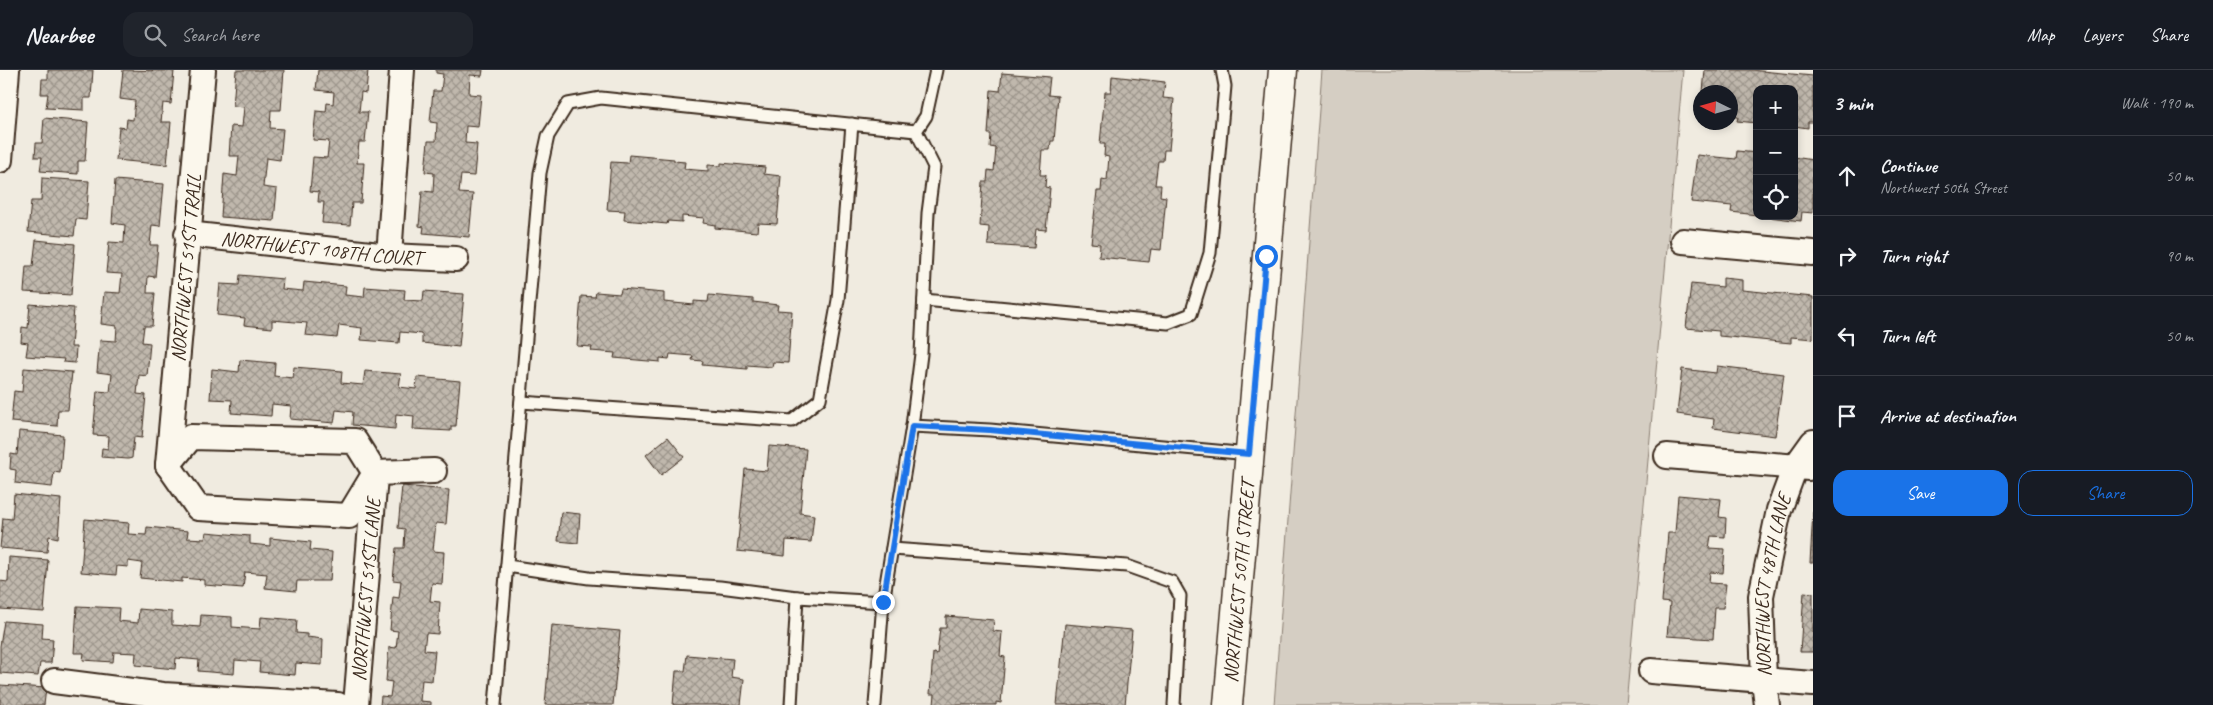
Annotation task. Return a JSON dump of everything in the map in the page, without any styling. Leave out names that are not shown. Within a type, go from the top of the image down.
[{"type":"street","points":[[1,145],[6,70]]},
{"type":"street","name":"NORTHWEST 51ST TRAIL","points":[[168,466],[203,70]]},
{"type":"street","points":[[389,256],[402,70]]},
{"type":"street","name":"NORTHWEST 50TH STREET","points":[[1228,705],[1283,70]]},
{"type":"street","name":"NORTHWEST 108TH COURT","points":[[187,234],[389,256],[456,259]]},
{"type":"street","points":[[1683,241],[1813,252]]},
{"type":"street","points":[[191,437],[355,441],[375,473],[349,516],[198,508],[168,466],[191,437]]},
{"type":"street","name":"NORTHWEST 48TH LANE","points":[[1767,705],[1764,681],[1761,596],[1780,510],[1804,467],[1813,442]]},
{"type":"street","points":[[1667,456],[1804,467]]},
{"type":"street","points":[[375,473],[434,471]]},
{"type":"street","name":"NORTHWEST 51ST LANE","points":[[356,705],[375,473]]},
{"type":"street","points":[[1651,671],[1813,684]]},
{"type":"street","points":[[54,681],[162,700],[338,705]]},
{"type":"lane","points":[[916,131],[926,116],[936,70]]},
{"type":"lane","points":[[924,300],[1168,323],[1191,314],[1210,253],[1224,86],[1222,70]]},
{"type":"lane","points":[[495,705],[540,173],[548,136],[568,104],[601,98],[916,131]]},
{"type":"lane","points":[[521,402],[792,421],[820,399],[838,300],[852,124]]},
{"type":"lane","points":[[875,705],[883,602],[912,426],[921,354],[928,213],[934,167],[916,131]]},
{"type":"lane","points":[[912,426],[990,430],[1249,454]]},
{"type":"lane","points":[[892,549],[1127,566],[1172,582],[1180,596],[1174,705]]},
{"type":"lane","points":[[507,566],[588,578],[720,587],[798,597],[883,602]]},
{"type":"lane","points":[[791,705],[798,597]]},
{"type":"shaded area","points":[[1322,70],[1683,70],[1626,705],[1274,705]]},
{"type":"building","points":[[48,70],[93,70],[91,98],[84,98],[84,110],[46,108],[48,94],[41,94],[42,79],[48,79]]},
{"type":"building","points":[[123,70],[174,71],[171,104],[163,103],[161,122],[171,122],[167,165],[116,160],[119,127],[126,128],[127,119],[133,120],[135,101],[120,99]]},
{"type":"building","points":[[236,70],[284,70],[281,110],[271,110],[270,128],[283,129],[280,160],[266,158],[263,187],[277,189],[274,221],[221,217],[224,174],[237,176],[239,156],[229,156],[231,126],[242,127],[244,107],[233,106]]},
{"type":"building","points":[[318,70],[368,70],[366,93],[361,92],[359,112],[368,112],[365,142],[359,142],[357,163],[364,163],[361,203],[352,203],[350,225],[322,223],[324,202],[318,202],[319,192],[310,191],[313,157],[327,158],[329,141],[313,140],[316,111],[326,112],[327,103],[333,104],[334,92],[316,90]]},
{"type":"building","points":[[436,70],[483,70],[482,76],[470,75],[469,94],[481,95],[478,127],[466,126],[465,143],[477,144],[474,176],[461,175],[459,193],[473,194],[469,237],[423,233],[424,227],[419,226],[422,191],[433,192],[434,173],[425,172],[428,141],[436,141],[437,123],[430,122],[433,91],[441,91],[443,74],[436,73]]},
{"type":"building","points":[[1705,70],[1751,70],[1813,76],[1813,122],[1808,122],[1808,128],[1798,127],[1798,85],[1753,85],[1753,123],[1738,121],[1738,85],[1704,85]]},
{"type":"building","points":[[1002,73],[1050,77],[1048,95],[1058,96],[1054,141],[1051,141],[1050,150],[1042,150],[1040,175],[1046,175],[1045,187],[1050,188],[1046,230],[1036,229],[1034,248],[988,245],[989,227],[980,226],[983,182],[987,182],[988,170],[994,171],[996,148],[990,147],[991,134],[988,134],[991,90],[1000,91]]},
{"type":"building","points":[[1112,76],[1165,82],[1163,98],[1174,99],[1169,150],[1164,150],[1163,161],[1158,161],[1155,185],[1161,185],[1160,196],[1166,197],[1161,250],[1151,249],[1149,262],[1099,257],[1100,244],[1091,243],[1097,191],[1101,191],[1102,179],[1107,180],[1109,157],[1104,156],[1105,144],[1100,144],[1105,92],[1111,92]]},
{"type":"building","points":[[44,118],[88,122],[85,161],[78,161],[78,174],[40,171],[42,157],[35,157],[36,143],[42,143]]},
{"type":"building","points":[[1737,151],[1753,153],[1753,215],[1731,212],[1732,206],[1691,202],[1697,155],[1736,159]]},
{"type":"building","points":[[629,155],[674,159],[674,161],[685,162],[684,169],[708,171],[708,165],[721,166],[721,163],[765,167],[764,174],[781,176],[777,224],[758,223],[757,232],[715,228],[715,225],[703,223],[704,218],[682,216],[682,222],[668,221],[667,224],[624,220],[625,211],[607,210],[611,162],[628,163]]},
{"type":"building","points":[[1798,158],[1813,160],[1813,213],[1802,212],[1801,221],[1793,220],[1798,220]]},
{"type":"building","points":[[42,178],[89,181],[86,220],[76,219],[74,236],[28,232],[31,201],[41,201]]},
{"type":"building","points":[[115,180],[164,184],[160,226],[152,225],[150,245],[158,245],[155,277],[148,276],[147,293],[155,293],[152,326],[144,326],[142,342],[150,343],[147,376],[139,375],[137,394],[146,395],[142,438],[134,437],[132,458],[128,459],[101,457],[102,448],[108,449],[109,436],[93,435],[97,391],[110,392],[112,374],[97,372],[100,340],[116,341],[117,326],[101,324],[104,292],[120,293],[122,274],[106,273],[109,242],[124,243],[125,225],[112,223]]},
{"type":"building","points":[[36,240],[75,244],[71,295],[24,292],[26,266],[33,266]]},
{"type":"building","points":[[240,275],[283,279],[282,289],[303,291],[304,282],[346,286],[345,295],[364,297],[365,287],[405,290],[404,300],[423,301],[424,291],[464,294],[459,347],[422,343],[422,334],[400,332],[399,343],[361,340],[362,328],[339,325],[337,338],[305,335],[307,323],[272,320],[272,328],[244,325],[245,318],[217,315],[220,284],[239,285]]},
{"type":"building","points":[[1723,278],[1742,280],[1742,290],[1813,297],[1813,339],[1791,337],[1791,343],[1719,336],[1719,331],[1686,328],[1691,284],[1723,287]]},
{"type":"building","points":[[621,289],[664,293],[664,302],[694,305],[694,301],[708,302],[709,295],[753,299],[753,302],[778,305],[777,310],[792,311],[788,363],[773,362],[772,367],[747,365],[747,369],[702,365],[703,361],[692,360],[693,356],[670,354],[669,359],[660,358],[660,362],[614,358],[615,353],[591,351],[592,347],[577,346],[581,296],[595,297],[596,292],[620,294]]},
{"type":"building","points":[[30,304],[74,308],[71,347],[76,347],[75,363],[63,362],[64,359],[26,356],[28,343],[21,342],[22,327],[28,328]]},
{"type":"building","points":[[240,360],[275,363],[274,376],[293,378],[294,367],[342,371],[341,383],[363,385],[365,371],[401,374],[399,387],[416,389],[417,377],[460,381],[456,426],[451,426],[451,431],[413,429],[414,416],[396,414],[395,429],[352,425],[353,412],[336,410],[334,423],[290,419],[291,406],[272,404],[271,416],[231,413],[232,400],[210,399],[212,369],[239,372]]},
{"type":"building","points":[[1717,366],[1784,374],[1775,436],[1713,428],[1714,419],[1677,414],[1682,369],[1716,373]]},
{"type":"building","points":[[24,368],[72,372],[68,410],[58,410],[57,426],[11,422],[14,391],[22,392]]},
{"type":"building","points":[[19,431],[63,435],[60,473],[54,472],[52,487],[15,483],[16,470],[10,469],[11,454],[17,455]]},
{"type":"building","points":[[668,437],[684,457],[661,475],[646,455]]},
{"type":"building","points":[[769,446],[806,449],[800,513],[814,515],[811,542],[786,540],[785,556],[737,551],[745,469],[767,471]]},
{"type":"building","points":[[402,486],[449,490],[446,524],[436,523],[433,551],[444,552],[442,584],[432,583],[430,601],[440,602],[438,634],[426,633],[424,650],[435,651],[432,681],[422,680],[420,701],[431,702],[431,705],[380,705],[381,696],[390,697],[392,682],[386,681],[389,647],[396,648],[398,631],[390,630],[393,597],[399,598],[401,581],[393,580],[396,548],[404,548],[405,529],[398,528]]},
{"type":"building","points":[[14,494],[61,499],[58,538],[49,536],[47,552],[0,548],[3,518],[12,519]]},
{"type":"building","points":[[1678,495],[1721,499],[1719,517],[1726,518],[1725,537],[1711,536],[1709,548],[1725,549],[1723,573],[1710,572],[1709,583],[1726,584],[1723,608],[1715,608],[1713,639],[1667,636],[1670,603],[1662,602],[1668,533],[1675,533]]},
{"type":"building","points":[[561,512],[580,514],[578,543],[558,541]]},
{"type":"building","points":[[1813,512],[1813,563],[1810,563]]},
{"type":"building","points":[[85,519],[129,523],[128,534],[146,535],[147,527],[188,531],[187,538],[205,539],[206,532],[250,536],[250,544],[270,546],[270,538],[311,542],[310,550],[332,552],[330,581],[297,581],[296,591],[265,588],[267,574],[245,572],[243,588],[204,585],[204,580],[182,578],[182,582],[140,578],[142,563],[128,561],[128,567],[117,566],[116,575],[81,572]]},
{"type":"building","points":[[9,557],[48,560],[44,612],[0,609],[0,581],[8,582]]},
{"type":"building","points":[[1804,592],[1813,593],[1813,652],[1800,652]]},
{"type":"building","points":[[77,606],[119,608],[118,621],[138,623],[139,609],[172,612],[172,625],[200,627],[201,615],[232,617],[232,627],[260,629],[261,617],[297,620],[296,633],[307,634],[307,637],[323,639],[322,665],[296,663],[295,675],[259,672],[260,662],[235,660],[234,674],[198,671],[199,660],[176,658],[175,669],[135,665],[136,653],[114,652],[113,662],[83,660],[84,653],[74,653]]},
{"type":"building","points":[[946,616],[994,620],[993,631],[1002,632],[1000,656],[1005,657],[1001,703],[996,702],[996,705],[934,705],[935,694],[930,694],[933,653],[937,654],[940,628],[946,628]]},
{"type":"building","points":[[4,621],[43,624],[42,638],[53,639],[51,663],[40,663],[38,676],[0,673],[0,646]]},
{"type":"building","points":[[1065,624],[1132,630],[1125,705],[1057,705]]},
{"type":"building","points":[[552,625],[620,631],[613,705],[545,705]]},
{"type":"building","points":[[687,655],[733,659],[731,677],[744,679],[741,705],[673,705],[676,671],[685,671]]},
{"type":"building","points":[[0,685],[46,688],[44,705],[0,705]]},
{"type":"route","points":[[883,602],[912,426],[990,430],[1249,454],[1266,256]]}]
